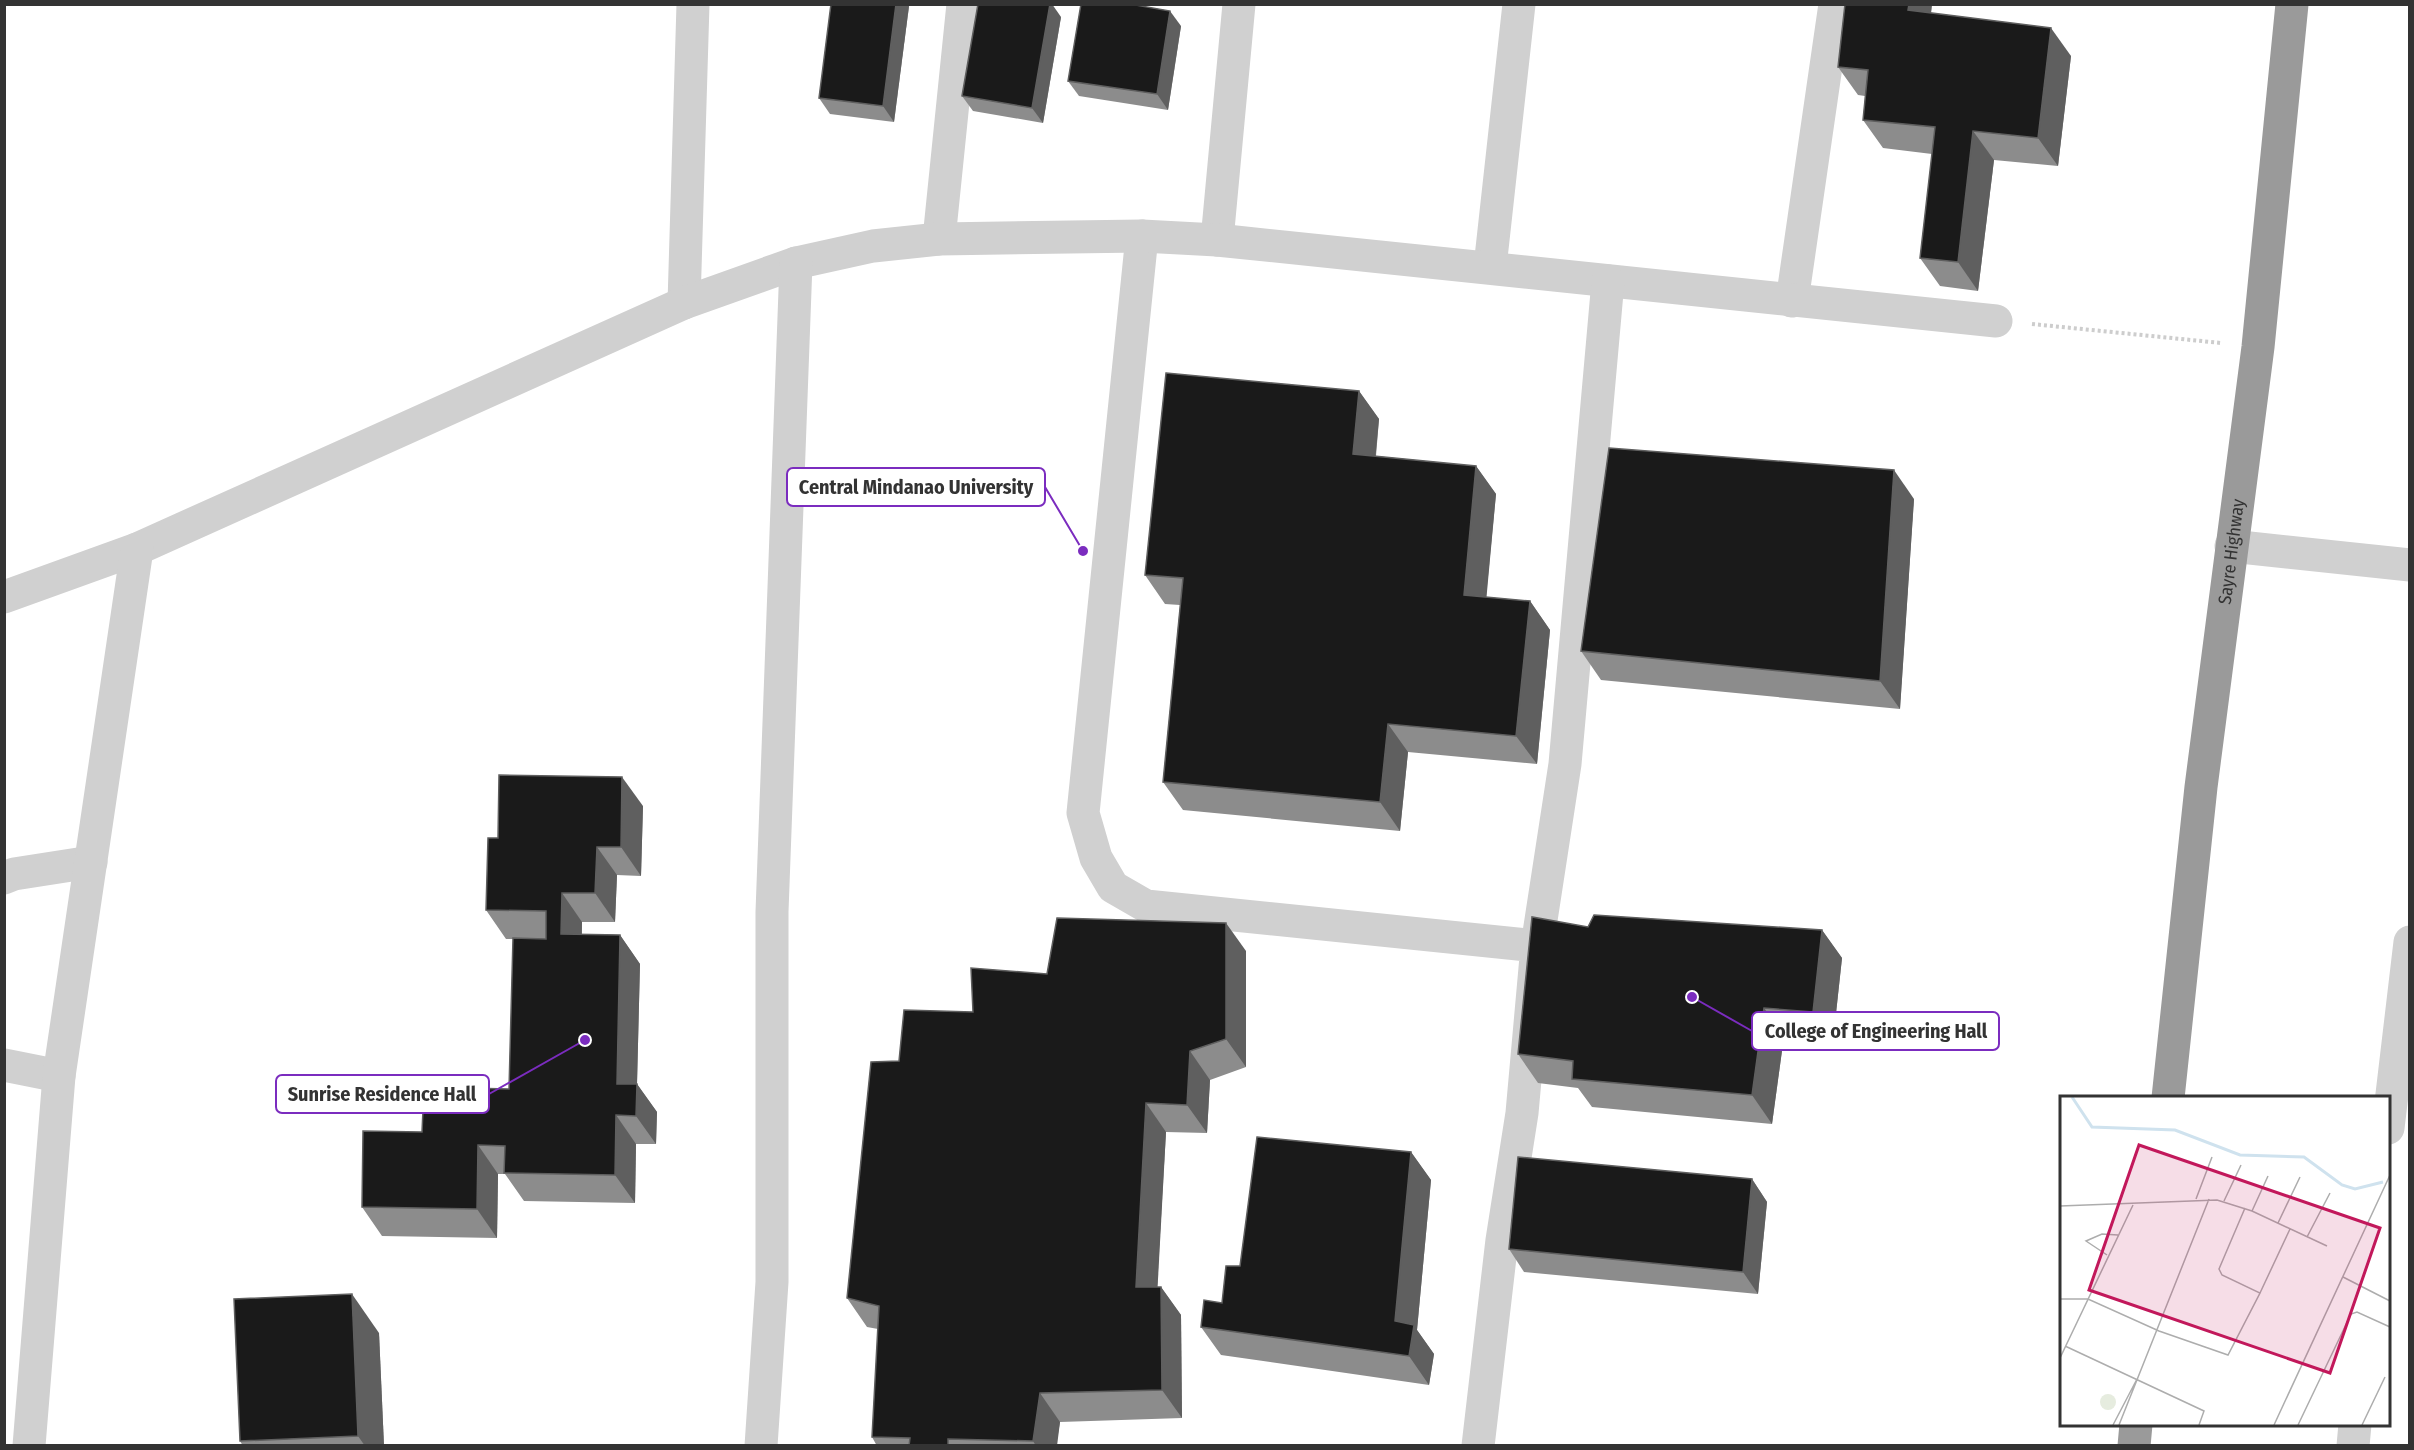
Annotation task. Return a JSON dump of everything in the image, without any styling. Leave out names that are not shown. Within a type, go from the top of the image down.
[{"type":"highway","name":"Sayre Highway","points":[[2168,1096],[2231,546],[2258,347],[2292,4]]},
{"type":"highway","points":[[2134,1446],[2136,1426]]},
{"type":"street","points":[[684,303],[693,4]]},
{"type":"street","points":[[939,239],[963,4]]},
{"type":"street","points":[[1217,240],[1239,4]]},
{"type":"street","points":[[1490,267],[1519,4]]},
{"type":"street","points":[[1792,301],[1835,4]]},
{"type":"street","points":[[1142,236],[1083,813],[1096,858],[1113,887],[1146,906],[1537,946]]},
{"type":"street","points":[[4,597],[137,549],[684,303],[796,263],[873,246],[939,239],[1142,236],[1217,240],[1996,321]]},
{"type":"street","points":[[761,1446],[771,1282],[772,912],[796,263]]},
{"type":"street","points":[[1478,1446],[1502,1240],[1522,1113],[1537,946],[1565,764],[1608,281]]},
{"type":"street","points":[[2231,546],[2409,565]]},
{"type":"street","points":[[29,1446],[59,1076],[137,549]]},
{"type":"street","points":[[4,878],[14,874],[91,862]]},
{"type":"street","points":[[2390,1110],[2409,942]]},
{"type":"street","points":[[4,1065],[59,1076]]},
{"type":"street","points":[[2353,1446],[2355,1426]]},
{"type":"path","points":[[1996,321],[2258,347]]},
{"type":"building","points":[[831,4],[896,4],[883,106],[819,98]]},
{"type":"building","points":[[978,4],[1050,4],[1032,108],[962,96]]},
{"type":"building","points":[[1081,4],[1130,4],[1170,11],[1157,94],[1068,81]]},
{"type":"building","points":[[1845,4],[1909,4],[1908,10],[2051,28],[2038,138],[1973,131],[1958,262],[1920,258],[1935,127],[1863,120],[1868,70],[1838,67]]},
{"type":"building","points":[[1166,373],[1359,391],[1353,454],[1476,466],[1464,595],[1530,601],[1516,736],[1388,724],[1380,802],[1163,782],[1183,578],[1145,575]]},
{"type":"building","points":[[1609,448],[1894,470],[1880,681],[1581,651]]},
{"type":"building","points":[[499,775],[622,777],[621,847],[597,847],[595,893],[562,893],[561,934],[620,935],[617,1084],[637,1084],[636,1116],[616,1115],[615,1175],[504,1173],[505,1146],[478,1145],[477,1209],[362,1207],[363,1131],[422,1132],[424,1087],[509,1089],[513,938],[546,939],[546,911],[486,910],[488,838],[498,838]]},
{"type":"building","points":[[1594,915],[1822,930],[1813,1012],[1764,1008],[1752,1095],[1572,1079],[1573,1061],[1518,1054],[1532,917],[1588,927]]},
{"type":"building","points":[[1057,918],[1226,923],[1226,1039],[1190,1051],[1187,1105],[1146,1103],[1136,1287],[1161,1287],[1162,1390],[1040,1393],[1033,1441],[948,1439],[948,1446],[909,1446],[910,1438],[872,1437],[879,1306],[847,1298],[871,1062],[899,1061],[904,1010],[973,1012],[971,968],[1047,974]]},
{"type":"building","points":[[1257,1137],[1411,1152],[1395,1321],[1414,1325],[1409,1356],[1201,1327],[1204,1300],[1222,1303],[1226,1266],[1240,1266]]},
{"type":"building","points":[[1518,1157],[1752,1179],[1743,1272],[1509,1249]]},
{"type":"building","points":[[352,1294],[358,1436],[240,1441],[234,1299]]},
{"type":"place","name":"Central Mindanao University","points":[[1083,551]]},
{"type":"place","name":"College of Engineering Hall","points":[[1692,997]]},
{"type":"place","name":"Sunrise Residence Hall","points":[[585,1040]]}]
